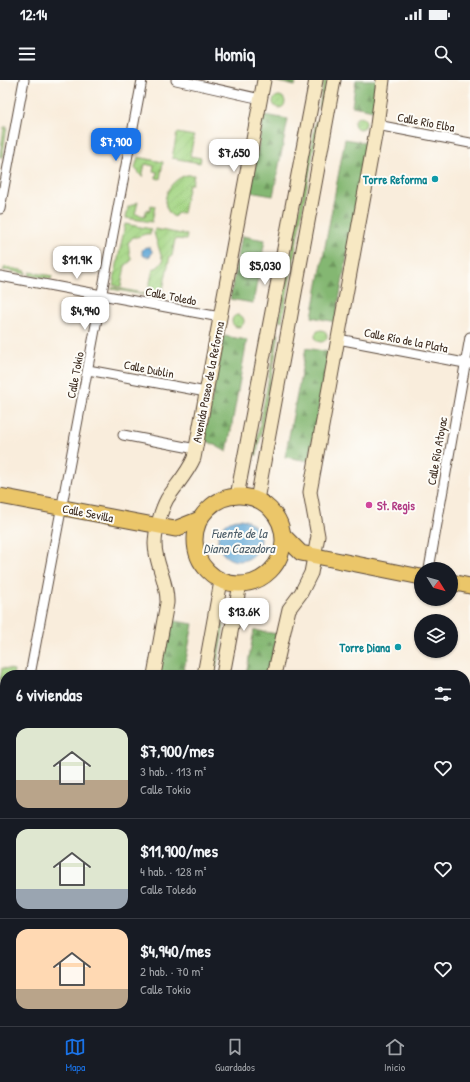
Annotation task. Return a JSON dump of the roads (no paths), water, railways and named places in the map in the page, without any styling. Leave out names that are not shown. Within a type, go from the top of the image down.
[{"type":"main road","name":"Calle Sevilla","points":[[0,496],[175,529]]},
{"type":"main road","points":[[238,496],[257,500],[266,504],[276,516],[282,529],[283,544],[280,558],[272,570],[261,579],[248,584],[234,585],[221,581],[208,573],[200,562],[195,548],[195,533],[200,519],[210,507],[223,499],[238,496]]},
{"type":"main road","points":[[195,548],[175,529],[200,519]]},
{"type":"main road","points":[[283,535],[307,554]]},
{"type":"main road","points":[[276,564],[288,556],[307,554],[414,576]]},
{"type":"main road","points":[[458,583],[470,586]]},
{"type":"street","points":[[0,209],[24,80]]},
{"type":"street","name":"Calle Tokio","points":[[31,670],[142,80]]},
{"type":"street","points":[[176,80],[261,99]]},
{"type":"street","name":"Avenida Paseo de la Reforma","points":[[155,670],[167,603],[165,582],[156,554],[155,543],[158,526],[164,506],[190,468],[196,449],[264,80]]},
{"type":"street","points":[[238,496],[316,80]]},
{"type":"street","points":[[257,500],[334,80]]},
{"type":"street","points":[[275,670],[284,626],[290,609],[311,573],[307,554],[318,536],[310,492],[384,80]]},
{"type":"street","name":"Calle Río Elba","points":[[377,125],[470,143]]},
{"type":"street","name":"Calle Toledo","points":[[0,276],[220,317]]},
{"type":"street","name":"Calle Río Atoyac","points":[[430,562],[467,364],[470,337]]},
{"type":"street","name":"Calle Río de la Plata","points":[[338,339],[467,364]]},
{"type":"street","name":"Calle Dublin","points":[[88,370],[206,392]]},
{"type":"street","points":[[123,435],[196,449]]},
{"type":"street","points":[[205,670],[221,581]]},
{"type":"street","points":[[224,670],[240,584]]},
{"type":"water","points":[[145,247],[149,247],[151,248],[151,256],[145,257],[142,254],[142,250]]},
{"type":"water","name":"Fuente de la Diana Cazadora","points":[[235,519],[243,519],[254,525],[260,536],[260,544],[254,555],[243,561],[235,561],[224,555],[218,544],[218,536],[224,525]]},
{"type":"place","name":"Torre Reforma","points":[[435,179]]},
{"type":"place","name":"St. Regis","points":[[369,505]]},
{"type":"place","name":"Torre Diana","points":[[398,647]]}]
